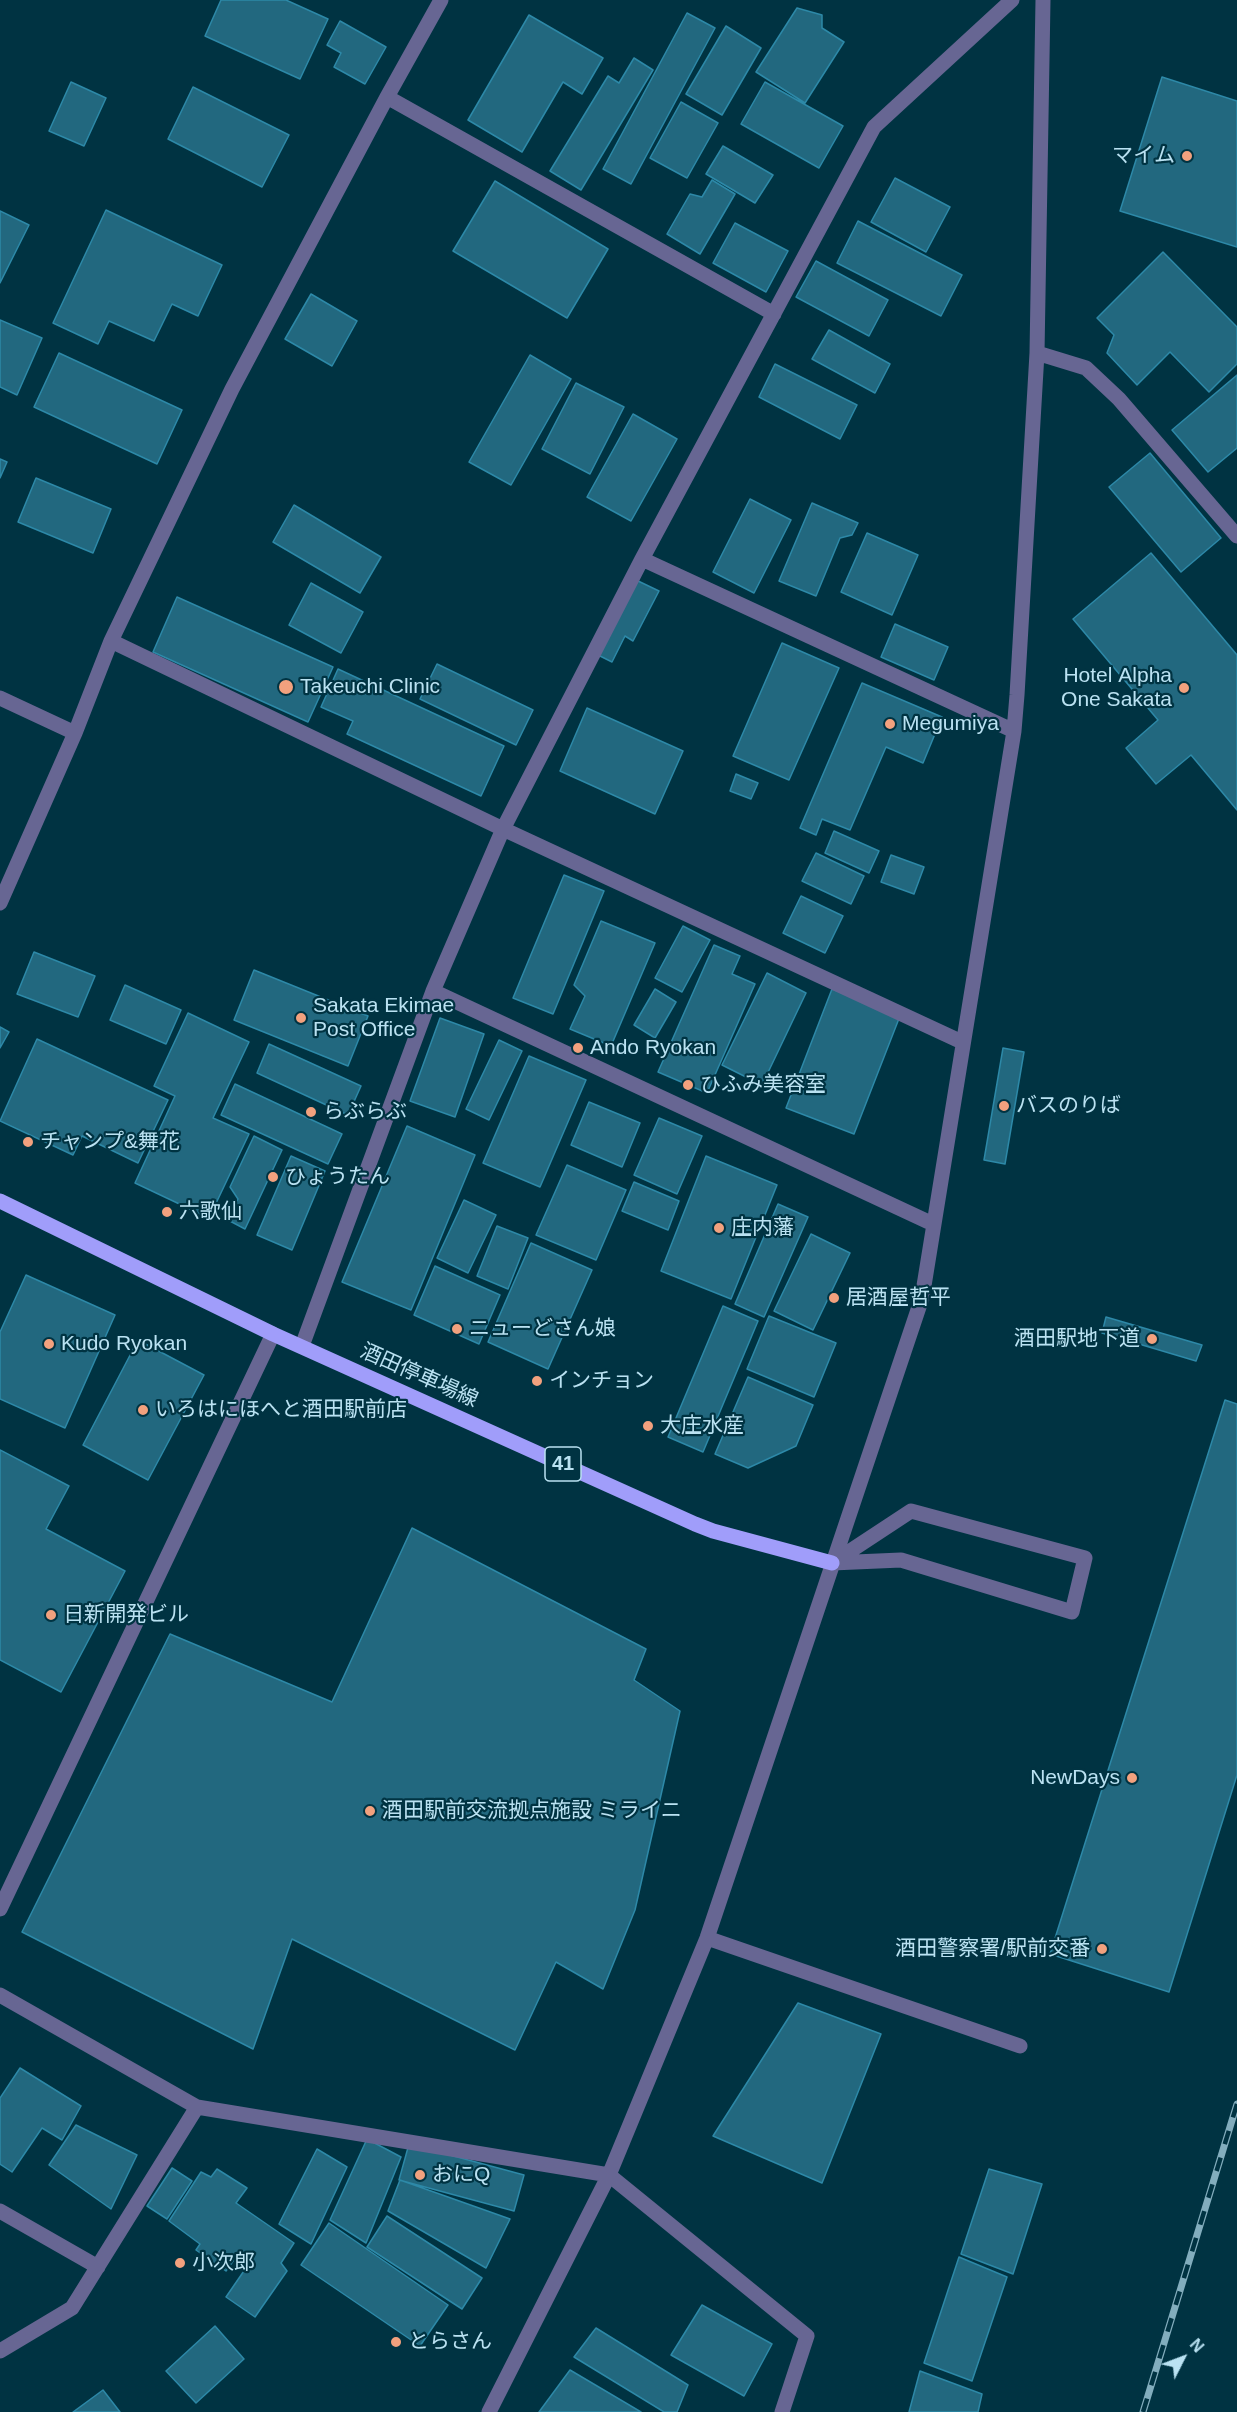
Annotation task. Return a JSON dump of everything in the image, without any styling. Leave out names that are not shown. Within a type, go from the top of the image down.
[{"type":"main road","name":"酒田停車場線","points":[[0,1201],[273,1334],[713,1531],[832,1563]]},
{"type":"street","points":[[0,903],[75,733],[111,641],[232,388],[441,0]]},
{"type":"street","points":[[302,1346],[433,991],[503,829],[642,559],[874,127],[1012,0]]},
{"type":"street","points":[[489,2412],[609,2175],[707,1938],[922,1298],[1014,731],[1037,353],[1043,0]]},
{"type":"street","points":[[387,97],[774,314]]},
{"type":"street","points":[[1037,353],[1086,368],[1119,399],[1237,536]]},
{"type":"street","points":[[642,559],[1014,731]]},
{"type":"street","points":[[111,641],[503,829],[963,1041]]},
{"type":"street","points":[[0,698],[75,733]]},
{"type":"street","points":[[433,991],[933,1224]]},
{"type":"street","points":[[0,1909],[273,1334]]},
{"type":"street","points":[[911,1511],[1085,1558],[1072,1612],[901,1560],[832,1563],[911,1511]]},
{"type":"street","points":[[707,1938],[1020,2046]]},
{"type":"street","points":[[0,1995],[197,2107],[609,2175],[807,2336],[782,2412]]},
{"type":"street","points":[[0,2351],[72,2308],[197,2107]]},
{"type":"street","points":[[0,2211],[98,2267]]},
{"type":"building","points":[[221,0],[286,0],[328,19],[300,79],[205,36]]},
{"type":"building","points":[[797,8],[822,15],[822,28],[844,42],[805,103],[756,72]]},
{"type":"building","points":[[687,13],[715,28],[631,184],[603,169]]},
{"type":"building","points":[[529,15],[603,58],[582,94],[563,82],[522,152],[468,120]]},
{"type":"building","points":[[340,21],[386,47],[365,84],[334,67],[341,53],[327,45]]},
{"type":"building","points":[[726,26],[761,48],[722,115],[686,94]]},
{"type":"building","points":[[634,58],[653,70],[581,190],[550,171],[608,76],[619,83]]},
{"type":"building","name":"マイム","points":[[1162,77],[1237,101],[1237,247],[1120,211]]},
{"type":"building","points":[[71,82],[106,98],[84,146],[49,131]]},
{"type":"building","points":[[765,82],[843,126],[819,168],[741,124]]},
{"type":"building","points":[[193,87],[289,135],[262,187],[168,139]]},
{"type":"building","points":[[681,102],[718,123],[687,178],[650,158]]},
{"type":"building","points":[[723,146],[773,175],[755,203],[706,174]]},
{"type":"building","points":[[895,178],[950,207],[926,252],[871,222]]},
{"type":"building","points":[[712,180],[735,194],[700,254],[667,234],[690,194],[702,197]]},
{"type":"building","points":[[495,181],[608,249],[567,318],[453,251]]},
{"type":"building","points":[[106,210],[222,265],[198,316],[172,304],[154,341],[109,321],[98,344],[53,323]]},
{"type":"building","points":[[0,211],[29,225],[0,283]]},
{"type":"building","points":[[858,221],[962,275],[941,316],[837,263]]},
{"type":"building","points":[[735,223],[788,251],[766,292],[713,263]]},
{"type":"building","points":[[1163,252],[1237,327],[1237,364],[1209,392],[1170,352],[1137,385],[1107,353],[1114,335],[1097,318]]},
{"type":"building","points":[[816,261],[888,300],[869,336],[796,297]]},
{"type":"building","points":[[311,294],[357,321],[332,366],[285,339]]},
{"type":"building","points":[[0,320],[42,338],[17,395],[0,387]]},
{"type":"building","points":[[829,330],[890,364],[875,393],[812,359]]},
{"type":"building","points":[[59,353],[182,410],[157,464],[34,407]]},
{"type":"building","points":[[530,355],[571,379],[511,485],[469,462]]},
{"type":"building","points":[[775,364],[857,405],[840,439],[759,397]]},
{"type":"building","points":[[1237,375],[1237,448],[1208,472],[1172,430]]},
{"type":"building","points":[[576,383],[624,407],[590,474],[542,449]]},
{"type":"building","points":[[633,414],[677,439],[631,521],[587,497]]},
{"type":"building","points":[[1150,453],[1221,538],[1181,572],[1109,487]]},
{"type":"building","points":[[0,459],[7,462],[0,478]]},
{"type":"building","points":[[36,478],[111,509],[93,553],[18,522]]},
{"type":"building","points":[[750,499],[791,520],[754,593],[713,572]]},
{"type":"building","points":[[812,503],[858,523],[852,535],[840,538],[816,596],[779,581]]},
{"type":"building","points":[[294,505],[381,557],[360,593],[273,542]]},
{"type":"building","points":[[867,533],[918,555],[892,615],[841,592]]},
{"type":"building","name":"Hotel Alpha One Sakata","points":[[1151,553],[1237,655],[1237,810],[1191,755],[1156,784],[1126,748],[1158,720],[1073,619]]},
{"type":"building","points":[[636,580],[659,591],[633,641],[625,636],[612,662],[598,655]]},
{"type":"building","points":[[311,583],[363,612],[341,653],[289,625]]},
{"type":"building","points":[[177,597],[333,667],[308,722],[153,652]]},
{"type":"building","points":[[895,624],[948,647],[934,680],[881,657]]},
{"type":"building","points":[[782,643],[839,668],[789,780],[733,756]]},
{"type":"building","points":[[437,664],[533,710],[516,745],[420,699]]},
{"type":"building","points":[[338,669],[504,746],[481,796],[347,734],[353,721],[321,707]]},
{"type":"building","points":[[862,683],[942,717],[923,763],[886,747],[850,830],[822,819],[816,835],[800,828]]},
{"type":"building","points":[[587,708],[683,751],[655,814],[560,771]]},
{"type":"building","points":[[736,774],[758,783],[751,799],[730,791]]},
{"type":"building","points":[[834,831],[879,851],[869,873],[825,853]]},
{"type":"building","points":[[816,853],[864,876],[851,904],[802,881]]},
{"type":"building","points":[[891,855],[924,867],[914,894],[881,882]]},
{"type":"building","points":[[564,875],[604,891],[553,1014],[513,998]]},
{"type":"building","points":[[801,896],[843,916],[825,953],[783,933]]},
{"type":"building","points":[[601,921],[655,943],[611,1046],[570,1029],[585,996],[574,985]]},
{"type":"building","points":[[683,926],[710,940],[682,992],[655,978]]},
{"type":"building","points":[[714,945],[740,956],[732,974],[755,984],[707,1093],[658,1072]]},
{"type":"building","points":[[34,952],[95,976],[78,1017],[17,994]]},
{"type":"building","points":[[254,970],[368,1016],[348,1066],[234,1020]]},
{"type":"building","points":[[767,973],[806,993],[762,1085],[722,1065]]},
{"type":"building","points":[[125,985],[181,1010],[166,1044],[110,1020]]},
{"type":"building","points":[[655,989],[676,1002],[655,1038],[634,1025]]},
{"type":"building","points":[[832,989],[900,1016],[854,1134],[786,1108]]},
{"type":"building","points":[[188,1013],[249,1042],[213,1118],[249,1134],[209,1218],[135,1183],[175,1096],[154,1086]]},
{"type":"building","points":[[440,1018],[484,1034],[455,1117],[410,1101]]},
{"type":"building","points":[[0,1027],[9,1032],[0,1048]]},
{"type":"building","points":[[37,1039],[168,1100],[138,1163],[82,1136],[73,1155],[0,1121]]},
{"type":"building","points":[[499,1040],[522,1051],[489,1120],[466,1109]]},
{"type":"building","points":[[269,1044],[361,1086],[348,1115],[257,1073]]},
{"type":"building","name":"バスのりば","points":[[1003,1048],[1024,1052],[1005,1164],[984,1160]]},
{"type":"building","points":[[529,1056],[586,1080],[540,1187],[483,1163]]},
{"type":"building","points":[[235,1084],[342,1134],[328,1164],[221,1115]]},
{"type":"building","points":[[589,1102],[640,1123],[622,1167],[571,1145]]},
{"type":"building","points":[[659,1118],[702,1136],[677,1194],[634,1175]]},
{"type":"building","points":[[407,1126],[475,1155],[411,1310],[342,1282]]},
{"type":"building","points":[[254,1136],[282,1150],[245,1229],[228,1220],[238,1199],[230,1187]]},
{"type":"building","points":[[291,1156],[325,1171],[292,1250],[257,1235]]},
{"type":"building","name":"庄内藩","points":[[706,1156],[777,1185],[731,1299],[661,1271]]},
{"type":"building","points":[[567,1165],[626,1190],[596,1260],[536,1235]]},
{"type":"building","points":[[634,1182],[679,1201],[668,1230],[622,1211]]},
{"type":"building","points":[[464,1200],[496,1215],[468,1273],[437,1258]]},
{"type":"building","points":[[778,1204],[808,1217],[764,1317],[735,1304]]},
{"type":"building","points":[[497,1226],[528,1238],[508,1289],[477,1276]]},
{"type":"building","points":[[811,1234],[850,1253],[813,1330],[774,1311]]},
{"type":"building","points":[[531,1243],[592,1270],[548,1369],[488,1342]]},
{"type":"building","points":[[435,1266],[500,1295],[479,1344],[414,1315]]},
{"type":"building","points":[[26,1275],[115,1315],[65,1428],[0,1399],[0,1332]]},
{"type":"building","points":[[723,1306],[758,1321],[703,1452],[668,1437]]},
{"type":"building","points":[[769,1316],[836,1343],[814,1397],[747,1369]]},
{"type":"building","name":"酒田駅地下道","points":[[1106,1317],[1202,1345],[1196,1361],[1102,1333]]},
{"type":"building","name":"いろはにほへと酒田駅前店","points":[[138,1340],[204,1375],[148,1480],[83,1445]]},
{"type":"building","points":[[748,1377],[813,1405],[796,1446],[748,1468],[715,1454]]},
{"type":"building","points":[[1225,1400],[1237,1404],[1237,1775],[1169,1992],[1050,1954]]},
{"type":"building","name":"日新開発ビル","points":[[0,1450],[69,1486],[46,1529],[125,1571],[61,1692],[0,1660]]},
{"type":"building","name":"酒田駅前交流拠点施設 ミライニ","points":[[412,1528],[646,1649],[634,1680],[680,1711],[635,1910],[603,1989],[556,1962],[515,2050],[292,1939],[253,2049],[22,1932],[170,1634],[332,1702]]},
{"type":"building","points":[[798,2003],[881,2034],[822,2183],[713,2136]]},
{"type":"building","points":[[20,2068],[81,2106],[62,2140],[42,2128],[12,2172],[0,2164],[0,2098]]},
{"type":"building","points":[[76,2125],[137,2155],[111,2209],[49,2165]]},
{"type":"building","points":[[367,2139],[401,2157],[366,2243],[330,2220]]},
{"type":"building","points":[[409,2144],[524,2175],[514,2211],[399,2180]]},
{"type":"building","points":[[317,2149],[347,2167],[311,2244],[279,2224]]},
{"type":"building","points":[[172,2168],[192,2181],[167,2219],[147,2206]]},
{"type":"building","points":[[217,2169],[247,2188],[236,2203],[294,2243],[281,2263],[287,2271],[255,2317],[226,2297],[248,2265],[236,2257],[226,2271],[196,2250],[200,2244],[169,2221],[201,2172],[211,2177]]},
{"type":"building","points":[[989,2169],[1042,2184],[1013,2274],[961,2254]]},
{"type":"building","points":[[400,2180],[510,2219],[486,2268],[388,2211]]},
{"type":"building","points":[[387,2216],[482,2278],[462,2309],[367,2247]]},
{"type":"building","points":[[329,2223],[448,2305],[420,2346],[301,2265]]},
{"type":"building","points":[[959,2257],[1007,2277],[972,2381],[924,2363]]},
{"type":"building","points":[[702,2305],[772,2344],[744,2396],[671,2355]]},
{"type":"building","points":[[215,2326],[244,2359],[196,2403],[166,2371]]},
{"type":"building","points":[[596,2328],[688,2385],[677,2412],[664,2412],[574,2357]]},
{"type":"building","points":[[570,2370],[641,2412],[539,2412]]},
{"type":"building","points":[[920,2371],[982,2394],[978,2412],[909,2412]]},
{"type":"building","points":[[103,2390],[120,2412],[73,2412]]},
{"type":"railway","points":[[1143,2412],[1237,2104]]},
{"type":"place","name":"マイム","points":[[1187,156]]},
{"type":"place","name":"Takeuchi Clinic","points":[[286,687]]},
{"type":"place","name":"Hotel Alpha One Sakata","points":[[1184,688]]},
{"type":"place","name":"Megumiya","points":[[890,724]]},
{"type":"place","name":"Sakata Ekimae Post Office","points":[[301,1018]]},
{"type":"place","name":"Ando Ryokan","points":[[578,1048]]},
{"type":"place","name":"ひふみ美容室","points":[[688,1085]]},
{"type":"place","name":"バスのりば","points":[[1004,1106]]},
{"type":"place","name":"らぶらぶ","points":[[311,1112]]},
{"type":"place","name":"チャンプ&舞花","points":[[28,1142]]},
{"type":"place","name":"ひょうたん","points":[[273,1177]]},
{"type":"place","name":"六歌仙","points":[[167,1212]]},
{"type":"place","name":"庄内藩","points":[[719,1228]]},
{"type":"place","name":"居酒屋哲平","points":[[834,1298]]},
{"type":"place","name":"ニューどさん娘","points":[[457,1329]]},
{"type":"place","name":"酒田駅地下道","points":[[1152,1339]]},
{"type":"place","name":"Kudo Ryokan","points":[[49,1344]]},
{"type":"place","name":"インチョン","points":[[537,1381]]},
{"type":"place","name":"いろはにほへと酒田駅前店","points":[[143,1410]]},
{"type":"place","name":"大庄水産","points":[[648,1426]]},
{"type":"place","name":"日新開発ビル","points":[[51,1615]]},
{"type":"place","name":"NewDays","points":[[1132,1778]]},
{"type":"place","name":"酒田駅前交流拠点施設 ミライニ","points":[[370,1811]]},
{"type":"place","name":"酒田警察署/駅前交番","points":[[1102,1949]]},
{"type":"place","name":"おにQ","points":[[420,2175]]},
{"type":"place","name":"小次郎","points":[[180,2263]]},
{"type":"place","name":"とらさん","points":[[396,2342]]}]
